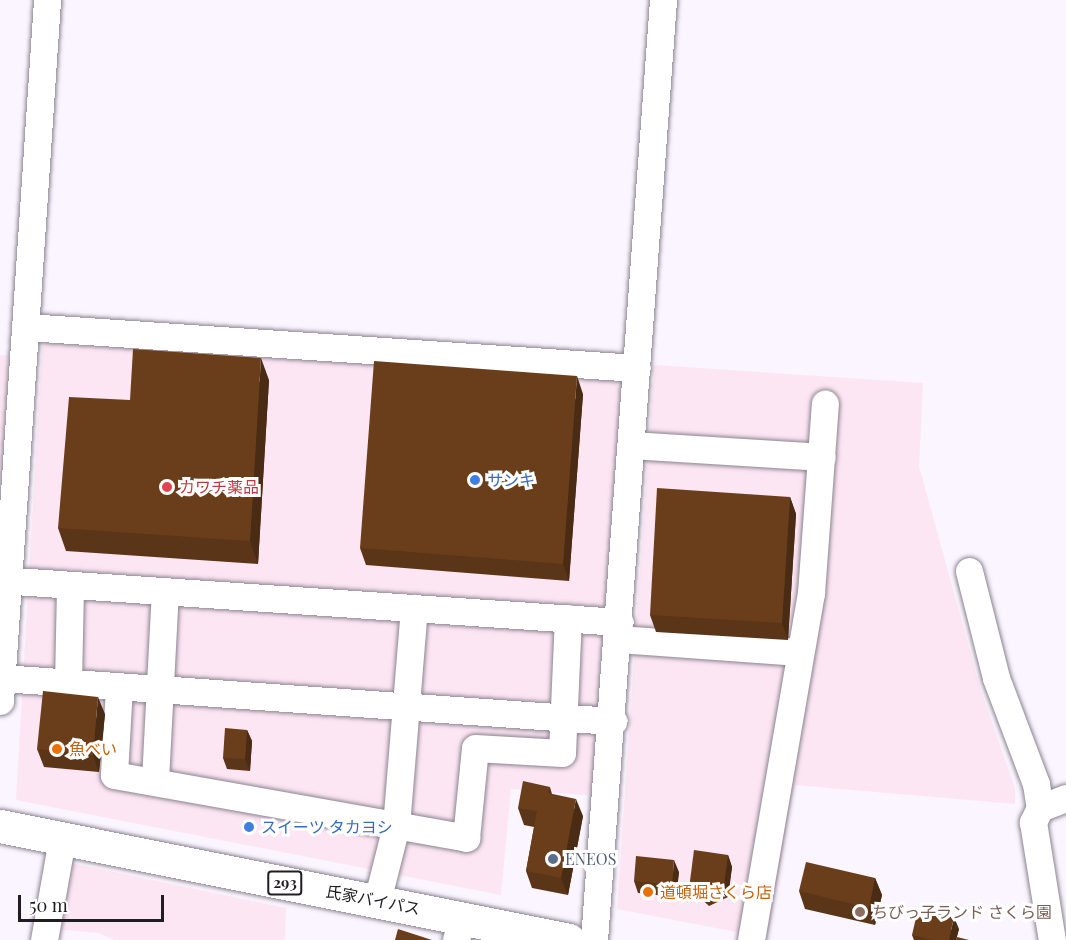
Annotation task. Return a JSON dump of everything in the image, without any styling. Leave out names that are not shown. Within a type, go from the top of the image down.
[{"type":"highway","name":"氏家バイパス","points":[[0,826],[377,901],[459,929],[569,940]]},
{"type":"street","points":[[47,0],[27,327],[7,510],[1,689],[68,683],[613,721]]},
{"type":"street","points":[[594,940],[613,721],[663,0]]},
{"type":"street","points":[[27,327],[638,368]]},
{"type":"street","points":[[751,940],[811,593],[825,404]]},
{"type":"street","points":[[632,446],[822,457]]},
{"type":"street","points":[[969,572],[996,678],[1024,746],[1040,808],[1033,822],[1052,940]]},
{"type":"street","points":[[4,580],[568,618],[619,631],[800,652]]},
{"type":"street","points":[[68,683],[70,585]]},
{"type":"street","points":[[155,780],[165,591]]},
{"type":"street","points":[[377,901],[396,826],[414,608]]},
{"type":"street","points":[[119,687],[114,775],[155,780],[466,838],[475,748],[562,753],[568,618]]},
{"type":"street","points":[[1040,808],[1066,798]]},
{"type":"street","points":[[44,940],[62,839]]},
{"type":"shaded area","points":[[50,338],[609,377],[621,389],[595,796],[511,789],[501,895],[16,800],[42,347]]},
{"type":"shaded area","points":[[0,355],[10,356],[0,490]]},
{"type":"shaded area","points":[[654,365],[923,383],[919,466],[981,691],[1015,788],[1015,804],[794,785],[768,938],[617,909]]},
{"type":"shaded area","points":[[66,862],[286,908],[285,940],[114,940],[99,933],[54,929]]},
{"type":"building","name":"カワチ薬品","points":[[133,349],[261,358],[250,541],[58,528],[69,397],[130,400]]},
{"type":"building","name":"サンキ","points":[[374,361],[577,376],[563,564],[360,548]]},
{"type":"building","points":[[657,488],[790,497],[782,623],[650,615]]},
{"type":"building","points":[[43,691],[98,697],[93,755],[37,749]]},
{"type":"building","points":[[225,728],[247,730],[245,759],[223,758]]},
{"type":"building","points":[[523,781],[550,787],[548,793],[576,799],[561,878],[526,871],[537,811],[518,808]]},
{"type":"building","points":[[694,850],[728,855],[724,885],[705,894],[690,881]]},
{"type":"building","points":[[636,856],[674,860],[672,885],[634,881]]},
{"type":"building","points":[[806,862],[875,878],[869,908],[799,891]]},
{"type":"building","points":[[918,909],[954,917],[949,940],[932,940],[912,935]]},
{"type":"building","points":[[398,929],[432,940],[395,940]]},
{"type":"place","name":"サンキ","points":[[475,480]]},
{"type":"place","name":"カワチ薬品","points":[[167,487]]},
{"type":"place","name":"魚べい","points":[[57,749]]},
{"type":"place","name":"スイーツ タカヨシ","points":[[249,827]]},
{"type":"place","name":"ENEOS","points":[[553,859]]},
{"type":"place","name":"道頓堀さくら店","points":[[648,892]]},
{"type":"place","name":"ちびっ子ランド さくら園","points":[[860,912]]}]
